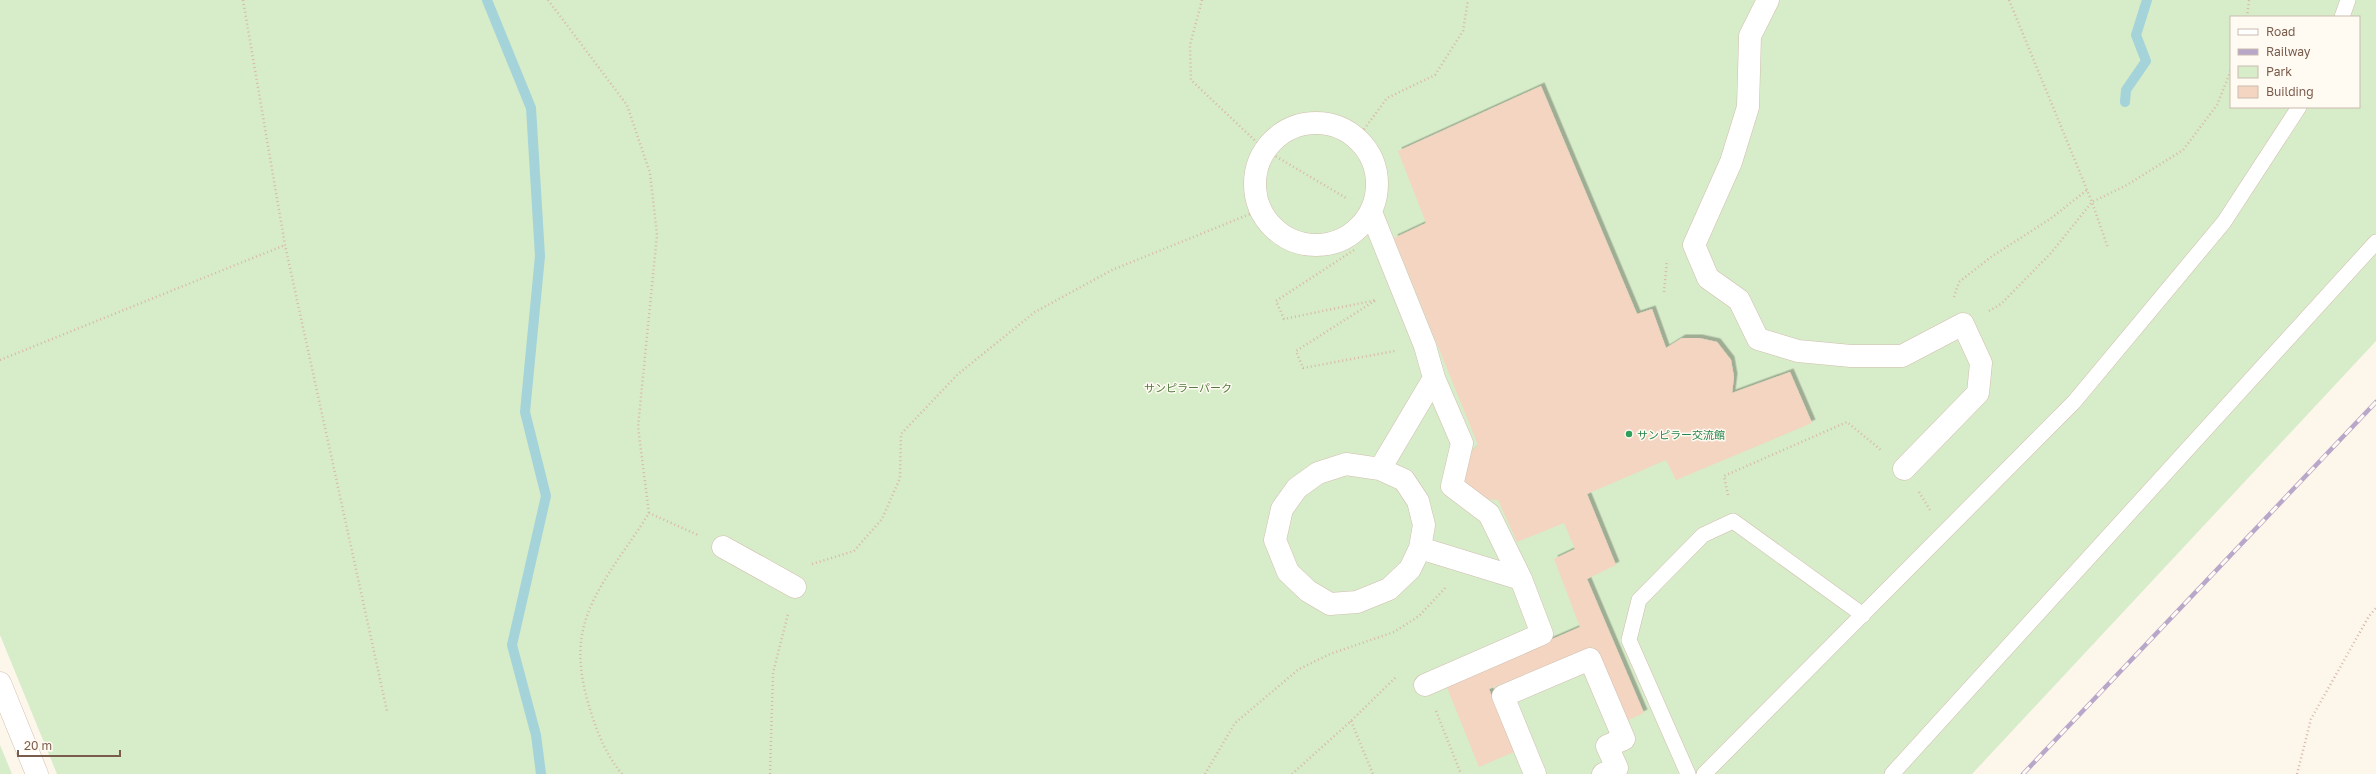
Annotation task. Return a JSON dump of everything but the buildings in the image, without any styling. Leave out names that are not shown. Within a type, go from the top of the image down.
[{"type":"street","points":[[1768,0],[1750,36],[1748,107],[1731,162],[1694,245],[1708,278],[1739,300],[1758,339],[1798,351],[1851,356],[1902,356],[1963,324],[1981,363],[1978,393],[1904,469]]},
{"type":"street","points":[[1319,123],[1339,127],[1357,139],[1370,155],[1376,174],[1376,194],[1371,212],[1359,228],[1344,239],[1325,246],[1306,245],[1287,238],[1271,227],[1260,210],[1255,190],[1257,169],[1265,150],[1280,135],[1298,125],[1319,123]]},
{"type":"street","points":[[1371,212],[1425,346],[1434,378],[1462,443],[1452,486],[1489,514],[1521,579],[1542,634],[1425,685]]},
{"type":"street","points":[[1380,469],[1434,378]]},
{"type":"street","points":[[1346,464],[1380,469],[1404,480],[1418,501],[1424,525],[1420,548],[1410,569],[1389,589],[1357,602],[1330,604],[1308,591],[1288,572],[1274,540],[1282,509],[1297,488],[1318,473],[1346,464]]},
{"type":"street","points":[[723,547],[795,587]]},
{"type":"street","points":[[1420,548],[1521,579]]},
{"type":"street","points":[[1535,774],[1503,696],[1590,659],[1624,739],[1607,746],[1617,768],[1603,774]]},
{"type":"street","points":[[0,683],[37,774]]},
{"type":"lane","points":[[2342,16],[2348,0]]},
{"type":"lane","points":[[1704,774],[2074,402],[2224,222],[2298,108]]},
{"type":"lane","points":[[1892,774],[2376,242]]},
{"type":"lane","points":[[1688,774],[1629,640],[1639,600],[1703,535],[1733,521],[1863,615]]},
{"type":"path","points":[[242,0],[285,245],[387,711]]},
{"type":"path","points":[[548,0],[627,105],[650,173],[657,235],[638,427],[649,513],[596,598],[583,630],[581,662],[586,696],[597,733],[622,774]]},
{"type":"path","points":[[1202,0],[1190,44],[1191,80],[1265,150],[1371,212]]},
{"type":"path","points":[[1357,139],[1387,98],[1435,75],[1463,31],[1468,0]]},
{"type":"path","points":[[2009,0],[2092,202],[2108,248]]},
{"type":"path","points":[[2247,16],[2249,0]]},
{"type":"path","points":[[2087,190],[2050,219],[1991,257],[1959,282],[1953,299],[1963,324],[2001,304],[2051,253],[2092,202],[2127,185],[2183,150],[2217,105],[2230,72]]},
{"type":"path","points":[[770,774],[773,673],[795,587],[812,563],[854,551],[882,519],[900,478],[901,434],[958,374],[1042,308],[1112,270],[1260,210]]},
{"type":"path","points":[[1380,234],[1276,301],[1284,319],[1376,300],[1296,351],[1300,363],[1303,368],[1425,346]]},
{"type":"path","points":[[0,360],[285,245]]},
{"type":"path","points":[[1733,521],[1724,476],[1847,422],[1904,469],[1945,532]]},
{"type":"path","points":[[649,513],[723,547]]},
{"type":"path","points":[[1205,774],[1235,723],[1299,668],[1330,654],[1394,632],[1419,616],[1445,589],[1460,560]]},
{"type":"path","points":[[2297,774],[2311,719],[2369,616],[2376,608]]},
{"type":"path","points":[[1292,774],[1351,721],[1397,676],[1411,677],[1425,685],[1461,774]]},
{"type":"path","points":[[1351,721],[1373,774]]},
{"type":"green space","name":"サンピラーパーク","points":[[0,0],[2376,0],[2376,341],[1972,774],[57,774],[0,635]]},
{"type":"green space","points":[[0,745],[12,774],[0,774]]},
{"type":"waterway","points":[[487,0],[531,108],[540,256],[525,412],[546,496],[512,645],[536,735],[541,774]]},
{"type":"waterway","points":[[2125,102],[2126,90],[2146,61],[2136,35],[2147,0]]},
{"type":"railway","points":[[2023,774],[2376,402]]},
{"type":"place","name":"サンピラー交流館","points":[[1629,434]]}]
